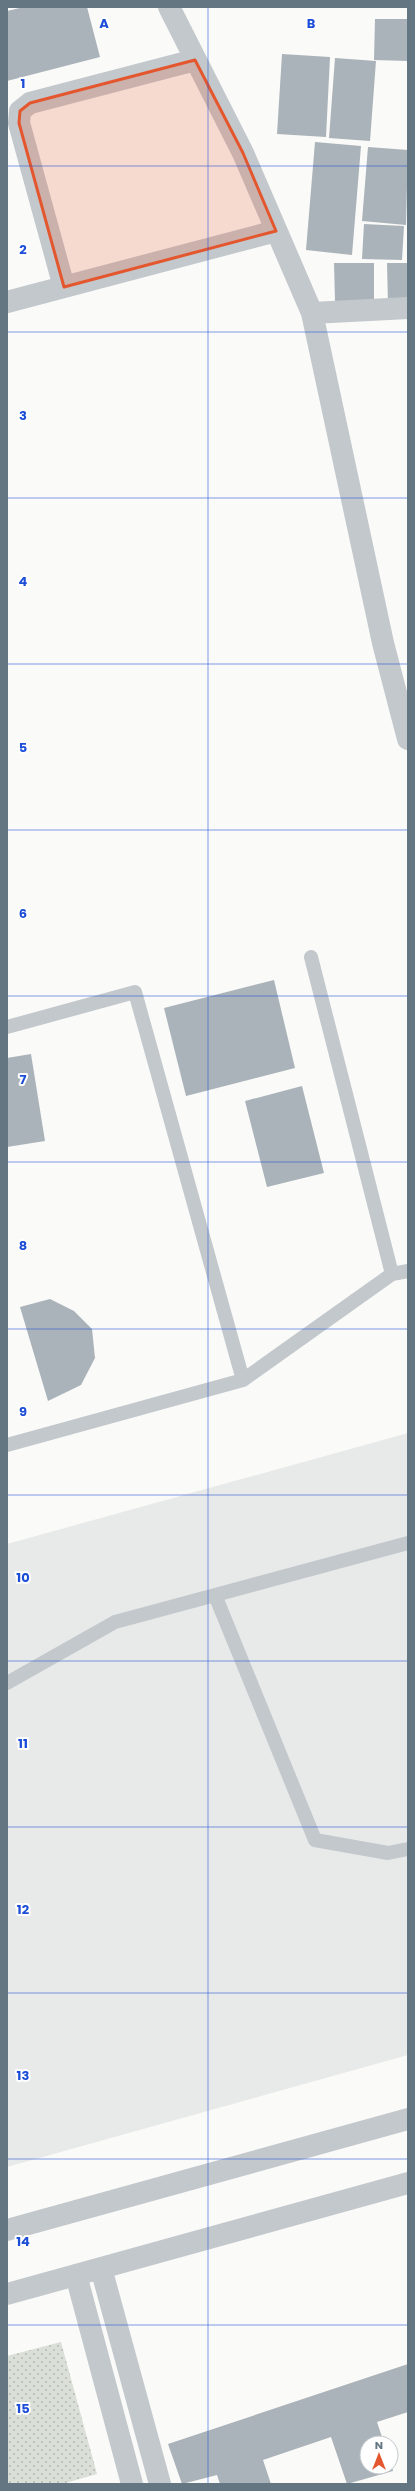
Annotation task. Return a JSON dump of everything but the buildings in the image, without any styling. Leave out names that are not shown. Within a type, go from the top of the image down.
[{"type":"street","points":[[169,7],[243,152],[312,313],[382,643],[408,739]]},
{"type":"street","points":[[64,287],[19,123],[20,111],[30,104],[195,60]]},
{"type":"street","points":[[8,298],[64,287],[276,231]]},
{"type":"street","points":[[312,313],[408,308]]},
{"type":"street","points":[[7,2230],[408,2119]]},
{"type":"street","points":[[7,2294],[408,2183]]},
{"type":"street","points":[[100,2268],[160,2484]]},
{"type":"street","points":[[76,2275],[132,2484]]},
{"type":"lane","points":[[312,958],[392,1274]]},
{"type":"lane","points":[[7,1027],[135,992],[243,1380]]},
{"type":"lane","points":[[7,1445],[243,1380],[392,1274],[408,1271]]},
{"type":"lane","points":[[7,1683],[115,1622],[408,1543]]},
{"type":"lane","points":[[216,1595],[315,1840],[388,1853],[408,1849]]},
{"type":"highlighted area","points":[[195,60],[243,153],[276,231],[64,287],[19,123],[20,111],[30,103]]},
{"type":"shaded area","points":[[408,1433],[408,2055],[7,2167],[7,1544]]},
{"type":"shaded area","points":[[61,2342],[97,2474],[62,2484],[7,2484],[7,2356]]}]
